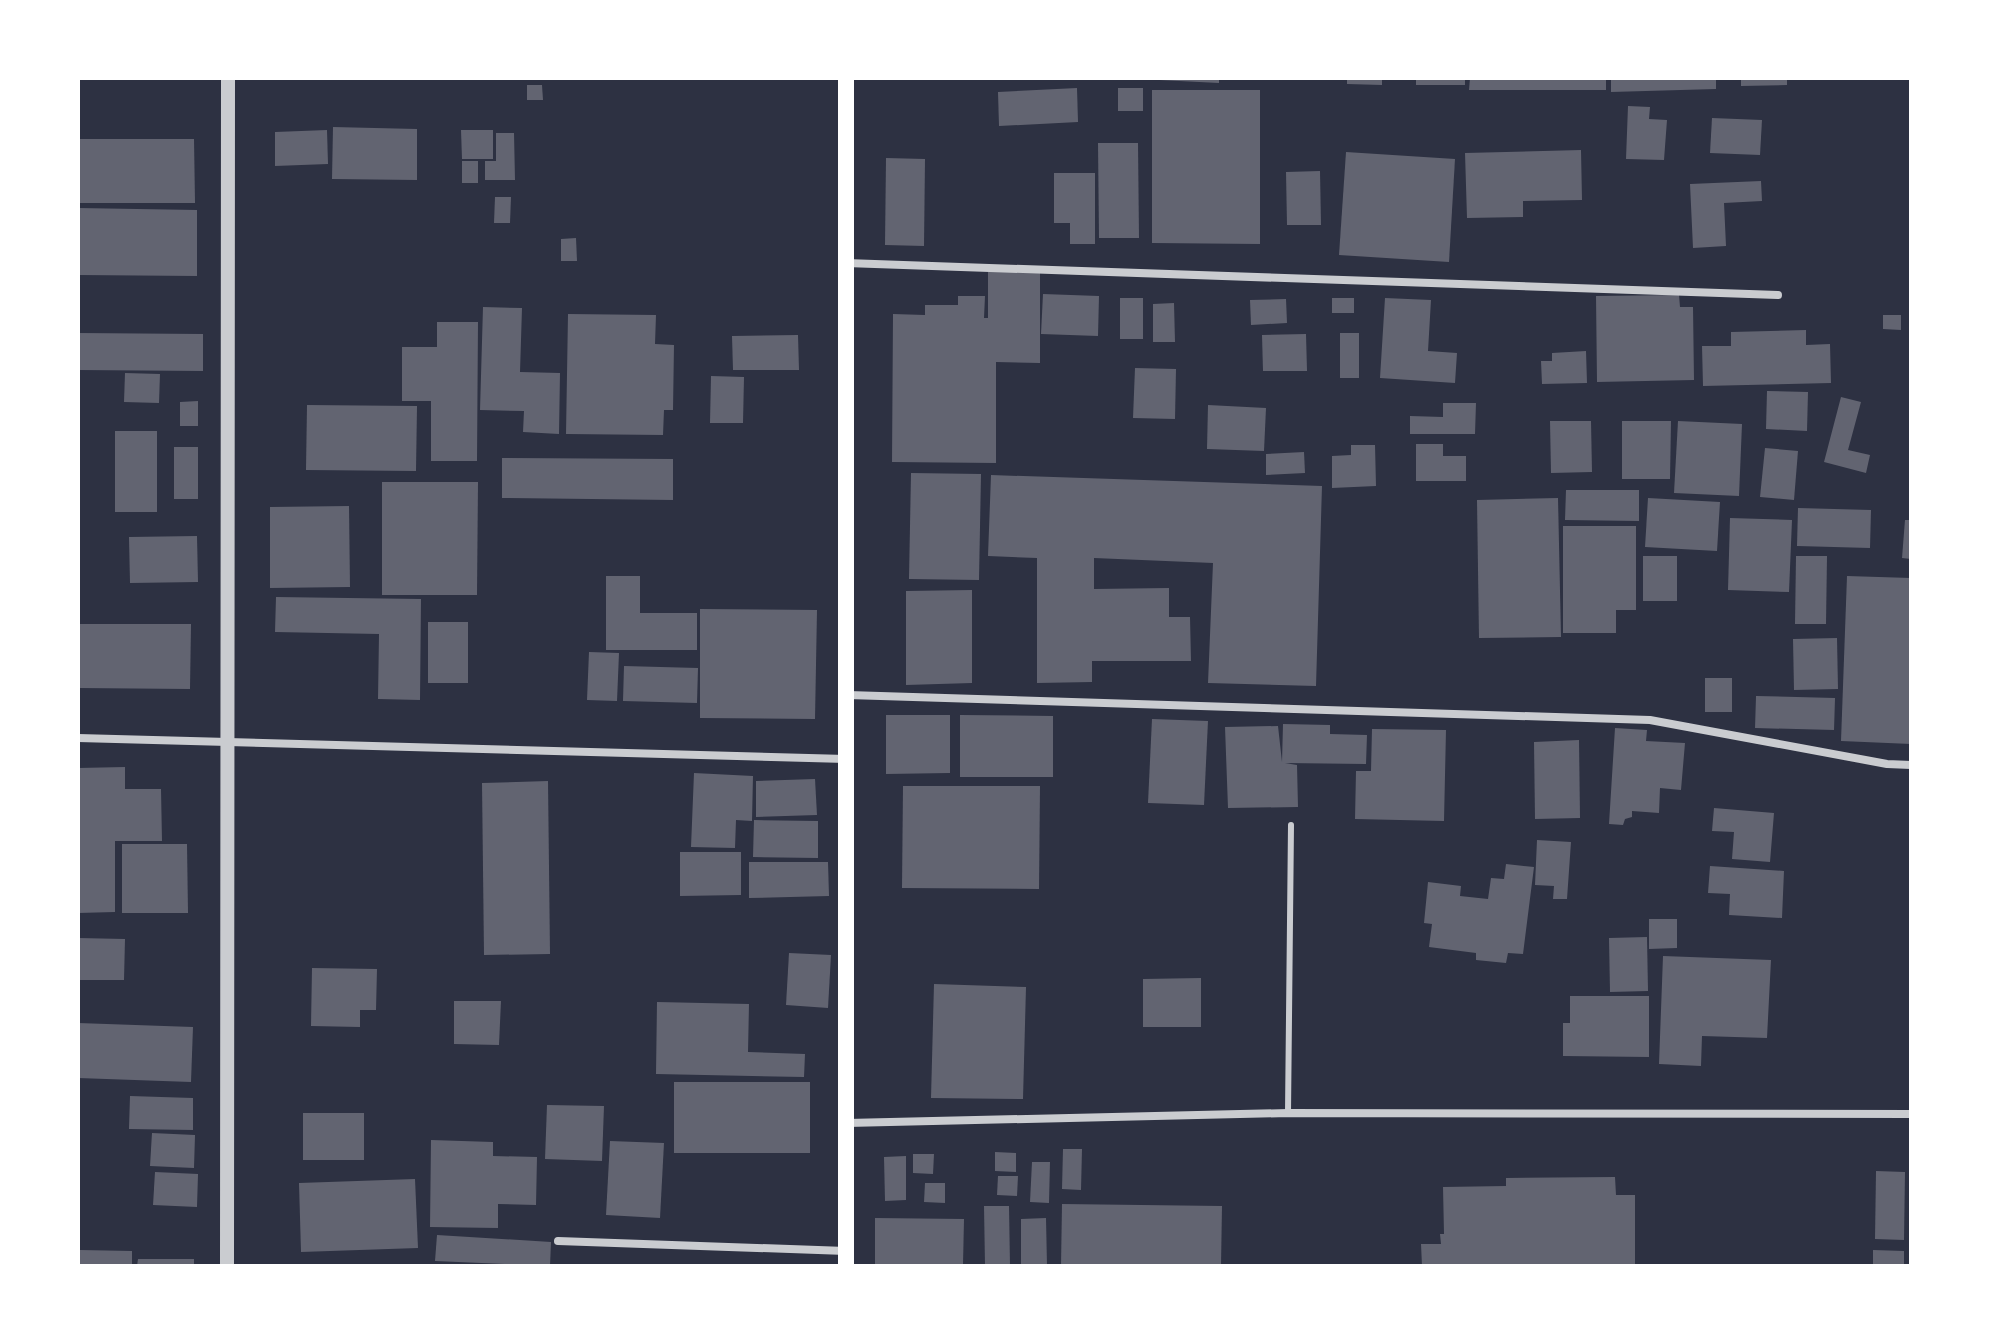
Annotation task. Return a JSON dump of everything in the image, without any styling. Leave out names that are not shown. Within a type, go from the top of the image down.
[{"type":"main road","points":[[846,78],[846,1258]]},
{"type":"street","points":[[227,1266],[228,78]]},
{"type":"street","points":[[846,263],[1778,295]]},
{"type":"street","points":[[848,695],[1650,720],[1887,764],[1911,765]]},
{"type":"street","points":[[78,738],[847,759]]},
{"type":"street","points":[[847,1123],[1288,1113],[1911,1114]]},
{"type":"street","points":[[558,1241],[846,1258]]},
{"type":"lane","points":[[1288,1113],[1291,825]]},
{"type":"building","points":[[1219,78],[1219,83],[1159,80]]},
{"type":"building","points":[[1347,78],[1382,78],[1382,85],[1347,84]]},
{"type":"building","points":[[1416,78],[1465,78],[1465,85],[1416,85]]},
{"type":"building","points":[[1470,78],[1606,78],[1606,90],[1469,90]]},
{"type":"building","points":[[1611,78],[1716,78],[1716,89],[1611,92]]},
{"type":"building","points":[[1741,78],[1787,78],[1787,85],[1741,86]]},
{"type":"building","points":[[527,85],[542,85],[543,100],[527,100]]},
{"type":"building","points":[[1077,88],[1078,122],[999,126],[998,92]]},
{"type":"building","points":[[1118,88],[1143,88],[1143,111],[1118,111]]},
{"type":"building","points":[[1152,90],[1260,90],[1260,244],[1152,243]]},
{"type":"building","points":[[1628,106],[1650,107],[1649,119],[1667,120],[1664,160],[1626,159]]},
{"type":"building","points":[[1712,118],[1762,120],[1760,155],[1710,153]]},
{"type":"building","points":[[333,127],[417,129],[417,180],[332,179]]},
{"type":"building","points":[[327,130],[328,164],[275,166],[275,132]]},
{"type":"building","points":[[461,130],[493,130],[493,159],[462,159]]},
{"type":"building","points":[[496,133],[514,133],[515,180],[485,180],[485,161],[496,161]]},
{"type":"building","points":[[78,139],[194,139],[195,203],[78,203]]},
{"type":"building","points":[[1098,143],[1138,143],[1139,238],[1099,238]]},
{"type":"building","points":[[1581,150],[1582,200],[1523,201],[1523,217],[1467,218],[1465,153]]},
{"type":"building","points":[[1346,152],[1455,159],[1449,262],[1339,255]]},
{"type":"building","points":[[886,158],[925,159],[924,246],[885,245]]},
{"type":"building","points":[[462,161],[478,161],[478,183],[462,183]]},
{"type":"building","points":[[1320,171],[1321,225],[1287,225],[1286,172]]},
{"type":"building","points":[[1054,173],[1095,173],[1095,244],[1070,244],[1070,223],[1054,223]]},
{"type":"building","points":[[1761,181],[1762,201],[1724,203],[1726,246],[1693,248],[1690,184]]},
{"type":"building","points":[[495,197],[511,197],[510,223],[494,223]]},
{"type":"building","points":[[78,208],[197,210],[197,276],[78,275]]},
{"type":"building","points":[[576,238],[577,261],[561,261],[561,239]]},
{"type":"building","points":[[988,272],[1040,272],[1040,363],[996,362],[996,463],[892,462],[893,314],[925,315],[925,305],[958,305],[958,296],[985,296],[984,318],[988,318]]},
{"type":"building","points":[[1043,294],[1099,296],[1098,336],[1041,334]]},
{"type":"building","points":[[1679,295],[1680,307],[1693,307],[1694,380],[1597,382],[1596,296]]},
{"type":"building","points":[[1120,298],[1143,298],[1143,339],[1120,339]]},
{"type":"building","points":[[1332,298],[1354,298],[1354,313],[1332,313]]},
{"type":"building","points":[[1385,298],[1431,300],[1428,351],[1457,353],[1455,383],[1380,378]]},
{"type":"building","points":[[1286,299],[1287,323],[1251,325],[1250,300]]},
{"type":"building","points":[[1174,303],[1175,342],[1153,342],[1153,304]]},
{"type":"building","points":[[483,307],[522,308],[520,372],[560,373],[559,434],[523,432],[524,411],[480,410]]},
{"type":"building","points":[[568,314],[656,315],[655,344],[674,345],[673,410],[664,410],[663,435],[566,434]]},
{"type":"building","points":[[1883,315],[1901,315],[1901,330],[1883,329]]},
{"type":"building","points":[[437,322],[478,322],[477,461],[431,461],[431,401],[402,401],[402,347],[437,347]]},
{"type":"building","points":[[1806,330],[1806,345],[1830,344],[1831,383],[1703,386],[1702,346],[1731,346],[1731,332]]},
{"type":"building","points":[[78,333],[203,334],[203,371],[78,370]]},
{"type":"building","points":[[1340,333],[1359,333],[1359,378],[1340,378]]},
{"type":"building","points":[[1306,334],[1307,371],[1263,371],[1262,335]]},
{"type":"building","points":[[798,335],[799,370],[733,370],[732,336]]},
{"type":"building","points":[[1586,351],[1587,383],[1542,384],[1541,361],[1552,361],[1552,353]]},
{"type":"building","points":[[1135,368],[1176,369],[1175,419],[1133,418]]},
{"type":"building","points":[[125,373],[160,374],[159,403],[124,402]]},
{"type":"building","points":[[711,376],[744,377],[743,423],[710,423]]},
{"type":"building","points":[[1767,391],[1808,392],[1807,431],[1766,429]]},
{"type":"building","points":[[1841,397],[1861,402],[1848,450],[1870,455],[1866,473],[1824,462]]},
{"type":"building","points":[[198,401],[198,426],[180,426],[180,402]]},
{"type":"building","points":[[1443,403],[1476,403],[1475,434],[1410,434],[1410,416],[1443,417]]},
{"type":"building","points":[[307,405],[417,406],[416,471],[306,470]]},
{"type":"building","points":[[1208,405],[1266,408],[1264,451],[1207,449]]},
{"type":"building","points":[[1550,421],[1591,421],[1592,472],[1551,473]]},
{"type":"building","points":[[1622,421],[1671,421],[1670,479],[1622,479]]},
{"type":"building","points":[[1678,421],[1742,424],[1739,496],[1674,493]]},
{"type":"building","points":[[115,431],[157,431],[157,512],[115,512]]},
{"type":"building","points":[[1416,444],[1443,444],[1443,456],[1466,456],[1466,481],[1416,481]]},
{"type":"building","points":[[1351,445],[1375,445],[1376,486],[1332,488],[1332,456],[1351,455]]},
{"type":"building","points":[[174,447],[198,447],[198,499],[174,499]]},
{"type":"building","points":[[1765,448],[1798,451],[1794,500],[1760,497]]},
{"type":"building","points":[[1304,452],[1305,473],[1266,475],[1266,454]]},
{"type":"building","points":[[502,458],[673,459],[673,500],[502,498]]},
{"type":"building","points":[[911,473],[981,474],[979,580],[909,579]]},
{"type":"building","points":[[991,475],[1322,486],[1316,686],[1208,683],[1213,563],[1094,558],[1094,589],[1169,588],[1169,617],[1190,617],[1191,661],[1092,661],[1092,682],[1037,683],[1037,558],[988,556]]},
{"type":"building","points":[[382,482],[478,482],[477,595],[382,595]]},
{"type":"building","points":[[1566,490],[1639,490],[1639,521],[1565,520]]},
{"type":"building","points":[[1558,498],[1561,637],[1479,638],[1477,500]]},
{"type":"building","points":[[1648,498],[1720,502],[1717,551],[1645,547]]},
{"type":"building","points":[[349,506],[350,587],[270,588],[270,507]]},
{"type":"building","points":[[1798,508],[1871,510],[1870,548],[1797,546]]},
{"type":"building","points":[[1730,518],[1792,520],[1789,592],[1728,590]]},
{"type":"building","points":[[1905,520],[1911,520],[1911,559],[1902,558]]},
{"type":"building","points":[[1563,526],[1636,526],[1636,610],[1616,610],[1616,633],[1563,633]]},
{"type":"building","points":[[197,536],[198,582],[130,583],[129,537]]},
{"type":"building","points":[[1643,556],[1677,556],[1677,601],[1643,601]]},
{"type":"building","points":[[1796,556],[1827,556],[1826,624],[1795,624]]},
{"type":"building","points":[[606,576],[640,576],[640,613],[697,613],[697,650],[606,650]]},
{"type":"building","points":[[1847,576],[1911,578],[1911,744],[1841,741]]},
{"type":"building","points":[[972,590],[972,683],[906,685],[906,591]]},
{"type":"building","points":[[276,597],[421,599],[420,700],[378,699],[379,634],[275,632]]},
{"type":"building","points":[[700,609],[817,610],[815,719],[700,718]]},
{"type":"building","points":[[428,622],[468,622],[468,683],[428,683]]},
{"type":"building","points":[[78,624],[191,624],[190,689],[78,688]]},
{"type":"building","points":[[1837,638],[1838,689],[1794,690],[1793,639]]},
{"type":"building","points":[[589,652],[619,653],[617,701],[587,700]]},
{"type":"building","points":[[624,666],[698,668],[697,703],[623,701]]},
{"type":"building","points":[[1705,678],[1732,678],[1732,712],[1705,712]]},
{"type":"building","points":[[1756,696],[1835,698],[1834,730],[1755,728]]},
{"type":"building","points":[[886,715],[950,715],[950,773],[886,774]]},
{"type":"building","points":[[960,715],[1053,716],[1053,777],[960,777]]},
{"type":"building","points":[[1152,719],[1208,721],[1204,805],[1148,803]]},
{"type":"building","points":[[1283,724],[1330,725],[1330,734],[1367,735],[1366,764],[1285,763],[1297,765],[1298,807],[1228,808],[1225,727],[1278,726],[1282,762]]},
{"type":"building","points":[[1615,728],[1647,730],[1646,741],[1685,743],[1681,790],[1660,788],[1659,813],[1632,811],[1632,817],[1625,819],[1623,825],[1609,824]]},
{"type":"building","points":[[1372,729],[1446,730],[1444,821],[1355,819],[1356,771],[1371,771]]},
{"type":"building","points":[[1579,740],[1580,818],[1535,819],[1534,742]]},
{"type":"building","points":[[125,767],[125,789],[161,789],[162,841],[115,841],[115,912],[78,913],[78,768]]},
{"type":"building","points":[[694,773],[753,776],[752,821],[736,820],[735,848],[691,847]]},
{"type":"building","points":[[815,779],[817,815],[756,817],[756,781]]},
{"type":"building","points":[[548,781],[550,954],[484,955],[482,783]]},
{"type":"building","points":[[903,786],[1040,786],[1039,889],[902,888]]},
{"type":"building","points":[[1714,808],[1774,813],[1770,862],[1732,859],[1734,832],[1712,831]]},
{"type":"building","points":[[754,820],[818,821],[818,858],[753,857]]},
{"type":"building","points":[[1537,840],[1571,842],[1567,899],[1553,899],[1554,886],[1535,885]]},
{"type":"building","points":[[122,844],[187,844],[188,913],[122,913]]},
{"type":"building","points":[[680,852],[741,852],[741,895],[680,896]]},
{"type":"building","points":[[749,862],[828,862],[829,896],[749,898]]},
{"type":"building","points":[[1506,864],[1534,867],[1523,954],[1508,953],[1506,963],[1476,960],[1476,953],[1429,947],[1432,924],[1424,923],[1428,882],[1461,886],[1460,896],[1488,899],[1491,878],[1504,879]]},
{"type":"building","points":[[1710,866],[1784,871],[1782,918],[1729,915],[1730,894],[1708,893]]},
{"type":"building","points":[[1649,919],[1677,919],[1677,948],[1649,949]]},
{"type":"building","points":[[1647,937],[1648,991],[1610,992],[1609,938]]},
{"type":"building","points":[[78,938],[125,939],[124,980],[78,980]]},
{"type":"building","points":[[789,953],[831,955],[828,1008],[786,1005]]},
{"type":"building","points":[[1663,956],[1771,960],[1767,1038],[1702,1036],[1701,1066],[1659,1064]]},
{"type":"building","points":[[312,968],[377,969],[376,1010],[360,1010],[360,1027],[311,1026]]},
{"type":"building","points":[[1201,978],[1201,1027],[1143,1027],[1143,979]]},
{"type":"building","points":[[934,984],[1026,987],[1023,1099],[931,1098]]},
{"type":"building","points":[[1570,996],[1649,996],[1649,1057],[1563,1056],[1563,1023],[1570,1023]]},
{"type":"building","points":[[454,1001],[501,1001],[499,1045],[454,1044]]},
{"type":"building","points":[[657,1002],[749,1004],[748,1052],[805,1054],[804,1077],[656,1074]]},
{"type":"building","points":[[78,1023],[193,1027],[191,1082],[78,1078]]},
{"type":"building","points":[[674,1082],[810,1082],[810,1153],[674,1153]]},
{"type":"building","points":[[130,1096],[193,1098],[193,1130],[129,1129]]},
{"type":"building","points":[[547,1105],[604,1106],[602,1161],[545,1159]]},
{"type":"building","points":[[303,1113],[364,1113],[364,1160],[303,1160]]},
{"type":"building","points":[[152,1133],[195,1135],[194,1168],[150,1166]]},
{"type":"building","points":[[431,1140],[493,1142],[493,1156],[537,1157],[536,1205],[498,1204],[498,1228],[430,1227]]},
{"type":"building","points":[[610,1141],[664,1143],[660,1218],[606,1215]]},
{"type":"building","points":[[1063,1149],[1082,1149],[1081,1190],[1062,1189]]},
{"type":"building","points":[[995,1152],[1016,1153],[1016,1172],[995,1171]]},
{"type":"building","points":[[913,1154],[934,1154],[933,1174],[913,1173]]},
{"type":"building","points":[[906,1156],[906,1200],[885,1201],[884,1157]]},
{"type":"building","points":[[1032,1162],[1050,1162],[1049,1203],[1030,1202]]},
{"type":"building","points":[[1876,1171],[1905,1172],[1904,1240],[1875,1239]]},
{"type":"building","points":[[155,1172],[198,1174],[197,1207],[153,1205]]},
{"type":"building","points":[[998,1176],[1018,1176],[1017,1196],[997,1195]]},
{"type":"building","points":[[1615,1177],[1616,1195],[1635,1195],[1635,1266],[1422,1266],[1421,1244],[1441,1244],[1440,1234],[1444,1234],[1443,1187],[1506,1186],[1506,1178]]},
{"type":"building","points":[[415,1179],[418,1248],[301,1252],[299,1183]]},
{"type":"building","points":[[925,1183],[945,1183],[945,1203],[924,1202]]},
{"type":"building","points":[[1062,1204],[1222,1206],[1221,1266],[1061,1266]]},
{"type":"building","points":[[984,1206],[1009,1206],[1010,1266],[985,1266]]},
{"type":"building","points":[[875,1218],[964,1219],[963,1265],[875,1265]]},
{"type":"building","points":[[1046,1218],[1047,1266],[1021,1266],[1021,1219]]},
{"type":"building","points":[[437,1235],[551,1242],[550,1266],[435,1261]]},
{"type":"building","points":[[80,1250],[132,1251],[132,1266],[79,1266]]},
{"type":"building","points":[[1873,1250],[1904,1251],[1904,1266],[1873,1266]]},
{"type":"building","points":[[138,1259],[194,1259],[194,1266],[137,1266]]}]
